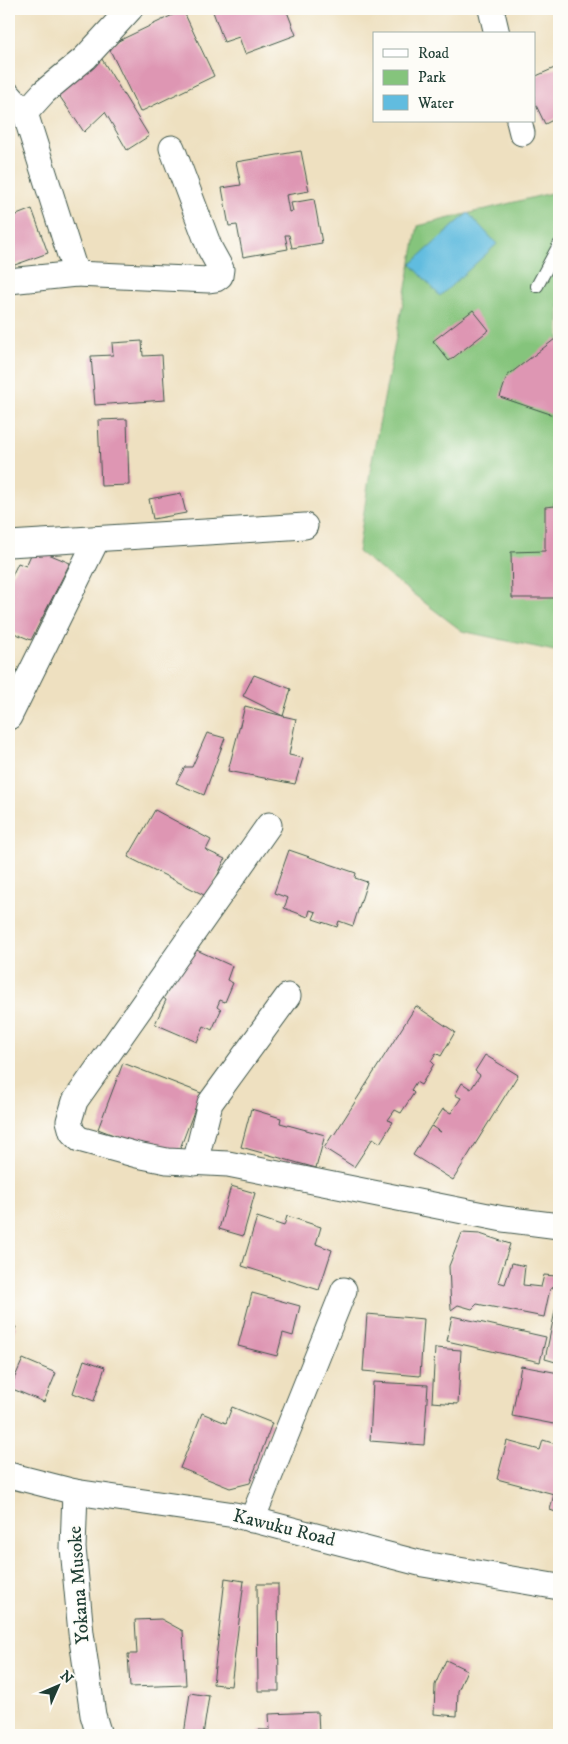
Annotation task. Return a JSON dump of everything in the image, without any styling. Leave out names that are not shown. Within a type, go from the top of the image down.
[{"type":"street","points":[[76,274],[17,104],[44,92],[85,58],[130,9]]},
{"type":"street","points":[[491,9],[497,32]]},
{"type":"street","points":[[9,281],[76,274],[216,280],[220,276],[221,269],[210,249],[172,148]]},
{"type":"street","points":[[9,544],[305,526]]},
{"type":"street","points":[[9,717],[97,539]]},
{"type":"street","points":[[269,825],[75,1101],[69,1121],[72,1132],[79,1139],[167,1161],[195,1164],[228,1164],[503,1219],[559,1226]]},
{"type":"street","points":[[195,1164],[210,1103],[288,996]]},
{"type":"street","points":[[252,1520],[344,1290]]},
{"type":"street","name":"Kawuku Road","points":[[9,1474],[75,1492],[235,1515],[422,1564],[559,1587]]},
{"type":"street","name":"Yokana Musoke","points":[[75,1492],[73,1548],[81,1633],[93,1715],[99,1735]]},
{"type":"lane","points":[[537,286],[559,245]]},
{"type":"green space","points":[[559,191],[559,652],[462,631],[358,552],[371,465],[418,226]]},
{"type":"water","points":[[468,213],[497,244],[440,296],[411,264]]},
{"type":"building","points":[[212,9],[286,9],[296,35],[245,54],[239,37],[224,42]]},
{"type":"building","points":[[183,10],[214,76],[140,112],[108,46]]},
{"type":"building","points":[[100,56],[149,136],[127,150],[105,112],[84,132],[56,91]]},
{"type":"building","points":[[559,66],[559,117],[545,124],[536,105],[536,76]]},
{"type":"building","points":[[301,151],[309,191],[286,195],[289,212],[293,211],[291,203],[314,199],[322,243],[292,248],[289,235],[285,235],[288,249],[243,257],[237,225],[229,226],[222,188],[241,185],[236,162]]},
{"type":"building","points":[[9,197],[16,210],[9,213]]},
{"type":"building","points":[[32,209],[48,253],[12,266],[9,257],[9,218]]},
{"type":"building","points":[[473,310],[489,330],[449,361],[433,341]]},
{"type":"building","points":[[555,339],[559,341],[559,417],[500,397],[507,376]]},
{"type":"building","points":[[142,341],[143,356],[162,355],[165,400],[95,405],[91,356],[113,355],[112,343]]},
{"type":"building","points":[[127,419],[129,485],[101,486],[98,420]]},
{"type":"building","points":[[181,493],[186,513],[153,519],[149,499]]},
{"type":"building","points":[[555,500],[559,500],[559,598],[512,598],[511,552],[545,551],[545,507],[555,506]]},
{"type":"building","points":[[34,548],[70,563],[31,640],[9,631],[9,582],[18,563],[26,566]]},
{"type":"building","points":[[254,675],[291,689],[283,716],[243,696]]},
{"type":"building","points":[[245,706],[296,719],[289,755],[303,758],[295,784],[228,771]]},
{"type":"building","points":[[207,733],[225,738],[204,795],[176,783],[185,767],[192,767]]},
{"type":"building","points":[[155,810],[211,840],[206,850],[225,859],[208,897],[128,857]]},
{"type":"building","points":[[289,850],[356,873],[355,878],[367,882],[353,926],[339,921],[337,927],[313,919],[316,912],[310,910],[308,917],[284,908],[288,898],[274,893]]},
{"type":"building","points":[[190,947],[232,966],[227,980],[233,983],[225,1002],[220,1000],[217,1007],[221,1010],[212,1030],[204,1026],[197,1042],[155,1024],[166,1000],[162,997]]},
{"type":"building","points":[[416,1006],[455,1032],[441,1056],[436,1053],[431,1061],[434,1064],[421,1085],[416,1082],[411,1090],[414,1093],[401,1113],[395,1110],[388,1120],[393,1122],[380,1143],[373,1138],[354,1167],[324,1148]]},
{"type":"building","points":[[485,1055],[518,1075],[453,1180],[413,1155],[431,1126],[441,1132],[432,1126],[443,1109],[451,1113],[461,1098],[455,1095],[462,1083],[471,1089],[480,1075],[475,1071]]},
{"type":"building","points":[[123,1063],[201,1093],[176,1159],[98,1129]]},
{"type":"building","points":[[251,1109],[281,1118],[280,1123],[325,1135],[316,1168],[241,1147]]},
{"type":"building","points":[[231,1186],[255,1193],[243,1236],[219,1229]]},
{"type":"building","points":[[287,1216],[321,1227],[316,1244],[332,1250],[319,1290],[242,1266],[257,1217],[284,1226]]},
{"type":"building","points":[[462,1233],[480,1234],[510,1244],[498,1282],[505,1284],[512,1263],[525,1266],[523,1285],[541,1287],[544,1275],[556,1276],[554,1287],[550,1289],[544,1317],[477,1304],[472,1309],[458,1305],[451,1310],[449,1266]]},
{"type":"building","points":[[252,1293],[300,1306],[293,1336],[283,1333],[277,1356],[238,1346]]},
{"type":"building","points":[[559,1297],[559,1363],[545,1359]]},
{"type":"building","points":[[367,1314],[424,1319],[420,1376],[363,1371]]},
{"type":"building","points":[[452,1316],[546,1337],[540,1362],[447,1341]]},
{"type":"building","points":[[9,1323],[16,1327],[9,1342]]},
{"type":"building","points":[[435,1348],[461,1350],[458,1404],[432,1402]]},
{"type":"building","points":[[23,1359],[56,1373],[44,1402],[10,1388]]},
{"type":"building","points":[[84,1360],[105,1367],[94,1401],[73,1393]]},
{"type":"building","points":[[521,1366],[559,1373],[559,1425],[512,1416]]},
{"type":"building","points":[[373,1382],[428,1385],[424,1445],[370,1441]]},
{"type":"building","points":[[232,1407],[272,1423],[250,1483],[230,1488],[180,1468],[202,1413],[226,1423]]},
{"type":"building","points":[[543,1440],[559,1445],[559,1513],[550,1510],[554,1494],[497,1479],[507,1441],[540,1450]]},
{"type":"building","points":[[225,1578],[244,1581],[231,1686],[213,1684]]},
{"type":"building","points":[[257,1584],[278,1584],[279,1691],[258,1691]]},
{"type":"building","points":[[161,1619],[183,1631],[186,1685],[130,1687],[128,1654],[137,1654],[135,1620]]},
{"type":"building","points":[[446,1660],[467,1670],[458,1691],[457,1716],[434,1714],[435,1685]]},
{"type":"building","points":[[190,1693],[209,1696],[203,1735],[184,1735]]},
{"type":"building","points":[[318,1712],[319,1735],[259,1735],[259,1730],[270,1730],[269,1714]]}]
